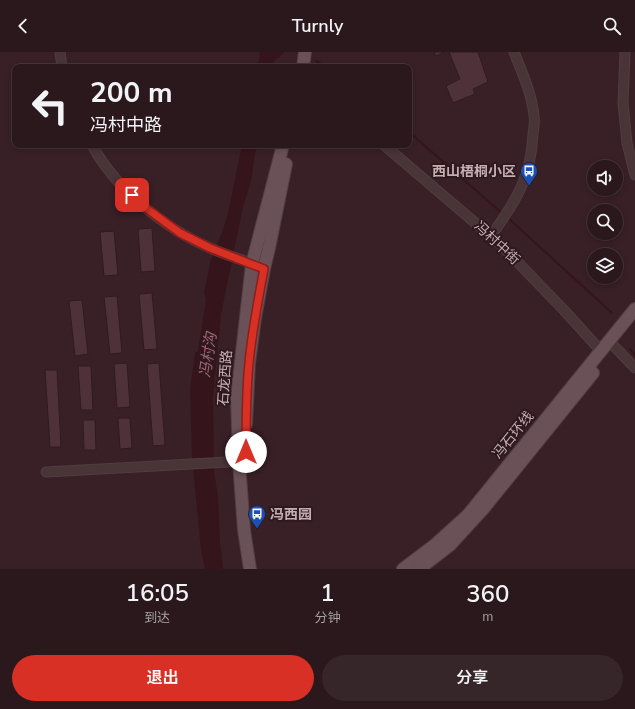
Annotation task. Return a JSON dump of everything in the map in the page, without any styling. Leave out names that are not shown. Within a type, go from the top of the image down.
[{"type":"main road","points":[[296,64],[298,52]]},
{"type":"main road","points":[[303,64],[305,52]]},
{"type":"main road","name":"石龙西路","points":[[250,569],[244,530],[238,397],[252,264],[282,148]]},
{"type":"main road","name":"石龙西路","points":[[256,569],[242,462],[249,363],[255,318],[288,148]]},
{"type":"main road","name":"冯石环线","points":[[403,569],[442,539],[468,515],[635,309]]},
{"type":"main road","name":"冯石环线","points":[[419,569],[450,545],[483,509],[635,320]]},
{"type":"street","points":[[60,52],[62,64]]},
{"type":"street","points":[[490,236],[510,209],[523,184],[533,154],[534,116],[526,81],[514,52]]},
{"type":"street","points":[[626,52],[622,103],[627,143],[635,175]]},
{"type":"street","points":[[94,148],[124,188],[146,208],[180,233],[210,248],[237,257],[264,269]]},
{"type":"street","name":"冯村中街","points":[[387,148],[490,236],[562,308],[601,350]]},
{"type":"street","points":[[614,346],[635,368]]},
{"type":"street","points":[[46,472],[242,462]]},
{"type":"water","points":[[260,52],[284,52],[274,61],[274,64],[258,64]]},
{"type":"water","name":"冯村沟","points":[[241,148],[258,148],[255,153],[251,181],[243,207],[221,314],[213,397],[214,472],[218,496],[223,569],[205,569],[201,550],[192,456],[190,390],[195,353],[198,351],[206,300],[204,292],[211,259],[223,230]]},
{"type":"building","points":[[434,52],[444,52],[436,56]]},
{"type":"building","points":[[449,52],[478,52],[488,82],[473,89],[475,94],[453,103],[446,86],[460,79]]},
{"type":"building","points":[[152,228],[155,271],[141,272],[138,229]]},
{"type":"building","points":[[114,231],[118,275],[104,276],[100,232]]},
{"type":"building","points":[[152,293],[157,349],[144,350],[139,294]]},
{"type":"building","points":[[117,296],[122,353],[110,354],[104,297]]},
{"type":"building","points":[[82,300],[88,354],[75,356],[69,301]]},
{"type":"building","points":[[127,363],[130,407],[117,408],[114,364]]},
{"type":"building","points":[[159,363],[165,445],[153,446],[147,364]]},
{"type":"building","points":[[78,366],[91,366],[93,410],[81,410]]},
{"type":"building","points":[[45,370],[57,370],[61,447],[50,447]]},
{"type":"building","points":[[118,418],[130,418],[132,448],[120,449]]},
{"type":"building","points":[[83,420],[95,420],[96,450],[84,450]]},
{"type":"waterway","points":[[316,61],[322,64]]},
{"type":"waterway","points":[[412,135],[503,214]]},
{"type":"waterway","points":[[507,217],[612,313]]},
{"type":"waterway","points":[[630,349],[635,355]]},
{"type":"place","name":"西山梧桐小区","points":[[529,186]]},
{"type":"place","name":"冯西园","points":[[257,529]]},
{"type":"route","points":[[132,195],[146,208],[180,233],[210,248],[237,257],[264,269],[249,363],[246,406],[246,452]]}]
